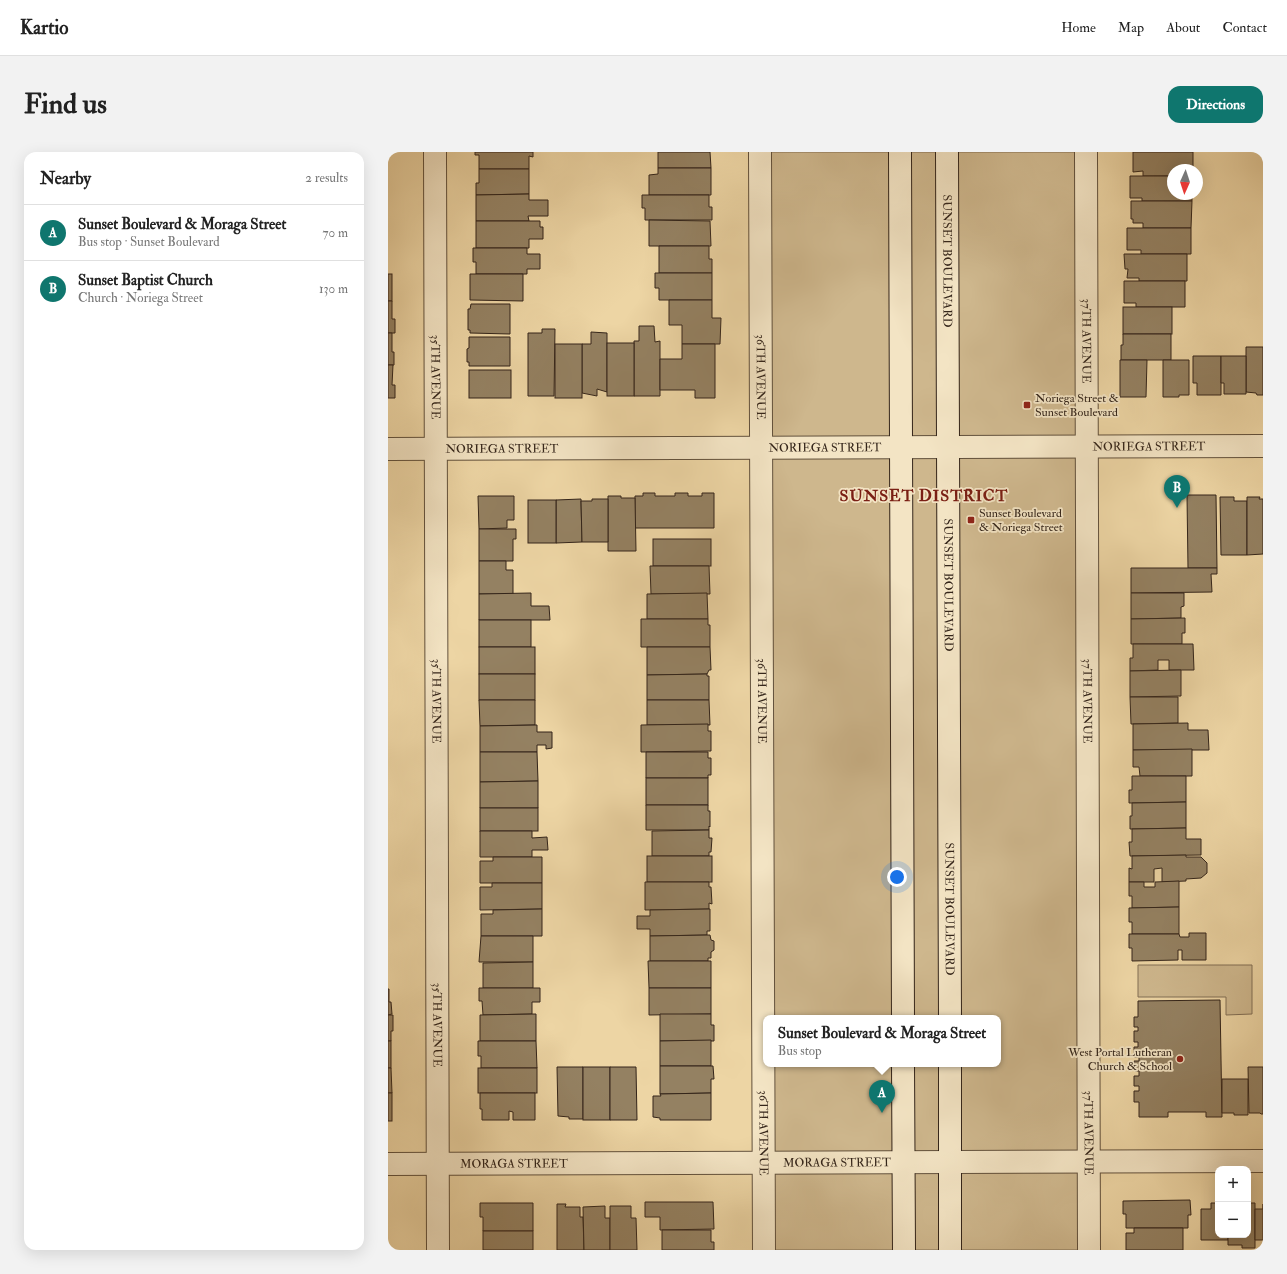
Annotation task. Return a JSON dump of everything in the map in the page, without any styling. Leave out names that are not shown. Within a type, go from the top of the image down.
[{"type":"street","name":"35TH AVENUE","points":[[435,152],[438,1250]]},
{"type":"street","name":"36TH AVENUE","points":[[760,152],[764,1015]]},
{"type":"street","points":[[900,152],[903,1015]]},
{"type":"street","name":"SUNSET BOULEVARD","points":[[947,152],[950,1015]]},
{"type":"street","name":"37TH AVENUE","points":[[1086,152],[1089,1250]]},
{"type":"street","name":"NORIEGA STREET","points":[[388,449],[1263,446]]},
{"type":"street","name":"36TH AVENUE","points":[[764,1067],[764,1250]]},
{"type":"street","points":[[903,1067],[904,1250]]},
{"type":"street","points":[[950,1067],[950,1250]]},
{"type":"street","name":"MORAGA STREET","points":[[388,1164],[1263,1161]]},
{"type":"shaded area","points":[[761,152],[1086,152],[1090,1250],[764,1250],[764,1067],[1001,1067],[1001,1015],[763,1015]]},
{"type":"shaded area","points":[[1138,965],[1252,965],[1252,1014],[1226,1015],[1226,997],[1138,997]]},
{"type":"building","points":[[475,152],[533,152],[533,157],[529,156],[529,169],[479,169],[479,155],[475,155]]},
{"type":"building","points":[[658,152],[710,152],[711,168],[658,168]]},
{"type":"building","points":[[1133,152],[1193,152],[1193,164],[1167,164],[1167,176],[1143,176],[1143,171],[1133,172]]},
{"type":"building","points":[[658,168],[711,168],[711,195],[649,195],[649,175],[658,174]]},
{"type":"building","points":[[479,169],[529,169],[529,194],[476,195],[476,183],[479,183]]},
{"type":"building","points":[[1130,176],[1167,176],[1167,200],[1192,201],[1142,201],[1142,198],[1130,198]]},
{"type":"building","points":[[529,194],[529,200],[548,200],[548,216],[528,216],[529,221],[476,221],[476,195]]},
{"type":"building","points":[[642,195],[709,195],[709,207],[712,207],[712,220],[645,220],[645,208],[642,208]]},
{"type":"building","points":[[1131,201],[1192,201],[1191,228],[1143,228],[1143,223],[1133,223],[1133,219],[1131,219]]},
{"type":"building","points":[[649,220],[710,221],[711,246],[649,246]]},
{"type":"building","points":[[476,221],[540,221],[540,227],[543,227],[543,239],[529,239],[529,248],[476,248]]},
{"type":"building","points":[[1127,228],[1191,228],[1191,254],[1141,254],[1141,250],[1127,250]]},
{"type":"building","points":[[659,246],[709,246],[709,259],[712,259],[712,273],[659,273]]},
{"type":"building","points":[[473,248],[527,248],[527,254],[540,254],[540,269],[527,269],[527,274],[476,274],[476,262],[473,262]]},
{"type":"building","points":[[1124,254],[1187,254],[1187,281],[1139,281],[1139,278],[1127,278],[1128,269],[1125,269]]},
{"type":"building","points":[[655,273],[712,273],[712,300],[659,300],[659,288],[655,288]]},
{"type":"building","points":[[388,274],[392,274],[392,301],[388,301]]},
{"type":"building","points":[[470,274],[523,274],[523,301],[470,300]]},
{"type":"building","points":[[1124,281],[1185,281],[1185,307],[1136,307],[1136,303],[1124,303]]},
{"type":"building","points":[[669,300],[712,300],[712,318],[721,318],[720,344],[682,344],[682,325],[669,325]]},
{"type":"building","points":[[388,301],[392,301],[392,319],[395,319],[395,333],[388,333]]},
{"type":"building","points":[[471,304],[510,304],[510,334],[470,333],[470,330],[468,330],[468,309],[470,309]]},
{"type":"building","points":[[1123,307],[1172,307],[1172,334],[1123,334]]},
{"type":"building","points":[[639,326],[654,326],[655,342],[660,341],[660,396],[634,396],[634,341],[639,341]]},
{"type":"building","points":[[542,329],[555,329],[554,396],[528,396],[528,333],[542,333]]},
{"type":"building","points":[[591,332],[607,333],[607,392],[597,389],[597,396],[582,393],[582,344],[591,344]]},
{"type":"building","points":[[388,333],[392,333],[394,365],[388,365]]},
{"type":"building","points":[[1123,334],[1171,334],[1171,360],[1121,360]]},
{"type":"building","points":[[469,337],[510,337],[510,366],[469,366],[469,362],[467,362],[467,349],[469,348]]},
{"type":"building","points":[[607,343],[634,343],[634,396],[607,396]]},
{"type":"building","points":[[555,344],[582,344],[582,398],[555,398]]},
{"type":"building","points":[[682,344],[715,344],[715,398],[695,398],[695,390],[660,390],[660,359],[682,359]]},
{"type":"building","points":[[1246,347],[1263,347],[1263,395],[1246,392]]},
{"type":"building","points":[[1193,356],[1221,356],[1221,395],[1197,395],[1197,383],[1193,383]]},
{"type":"building","points":[[1221,356],[1246,356],[1246,394],[1224,394],[1224,383],[1221,383]]},
{"type":"building","points":[[1120,360],[1147,360],[1146,397],[1120,397]]},
{"type":"building","points":[[1163,360],[1189,360],[1189,395],[1179,395],[1179,397],[1163,397]]},
{"type":"building","points":[[388,365],[393,365],[392,385],[395,385],[395,398],[388,398]]},
{"type":"building","points":[[469,370],[511,370],[511,398],[469,398]]},
{"type":"building","points":[[643,493],[655,493],[655,496],[675,496],[675,493],[688,493],[688,496],[702,496],[702,493],[714,493],[714,528],[635,528],[635,496],[643,496]]},
{"type":"building","points":[[1187,495],[1216,495],[1217,568],[1188,568]]},
{"type":"building","points":[[478,496],[514,496],[514,520],[507,520],[507,528],[479,529]]},
{"type":"building","points":[[608,496],[635,498],[636,551],[608,551]]},
{"type":"building","points":[[1220,497],[1234,497],[1234,501],[1247,501],[1247,555],[1221,555]]},
{"type":"building","points":[[1247,497],[1260,497],[1259,499],[1263,499],[1263,554],[1247,555]]},
{"type":"building","points":[[581,499],[582,542],[556,543],[556,500]]},
{"type":"building","points":[[592,499],[608,499],[608,542],[582,542],[581,501],[592,501]]},
{"type":"building","points":[[528,500],[556,500],[556,543],[528,543]]},
{"type":"building","points":[[479,529],[516,529],[516,539],[513,539],[513,561],[479,561]]},
{"type":"building","points":[[653,539],[711,539],[711,566],[653,566]]},
{"type":"building","points":[[479,561],[506,561],[506,570],[513,570],[513,594],[479,594]]},
{"type":"building","points":[[650,566],[709,566],[710,594],[651,594]]},
{"type":"building","points":[[1131,568],[1217,568],[1217,574],[1211,574],[1212,592],[1131,593]]},
{"type":"building","points":[[531,593],[531,606],[549,606],[550,620],[479,620],[479,594]]},
{"type":"building","points":[[707,593],[708,619],[647,619],[647,594]]},
{"type":"building","points":[[1131,593],[1184,593],[1184,606],[1181,607],[1181,618],[1131,619]]},
{"type":"building","points":[[1185,618],[1185,633],[1182,633],[1182,644],[1131,644],[1131,619]]},
{"type":"building","points":[[641,619],[708,619],[708,625],[710,625],[710,647],[641,647]]},
{"type":"building","points":[[479,620],[531,620],[531,647],[479,647]]},
{"type":"building","points":[[1133,644],[1193,644],[1194,670],[1169,670],[1169,660],[1158,660],[1158,670],[1130,671],[1130,658],[1133,658]]},
{"type":"building","points":[[479,647],[535,647],[535,674],[479,674]]},
{"type":"building","points":[[647,647],[710,647],[711,670],[709,670],[707,674],[647,675]]},
{"type":"building","points":[[1181,670],[1181,696],[1130,697],[1130,671]]},
{"type":"building","points":[[479,674],[535,674],[535,700],[479,700]]},
{"type":"building","points":[[707,674],[707,676],[709,676],[709,700],[647,700],[647,675]]},
{"type":"building","points":[[1130,697],[1178,697],[1178,723],[1131,724]]},
{"type":"building","points":[[479,700],[535,700],[535,725],[480,726]]},
{"type":"building","points":[[647,700],[709,700],[710,725],[647,725]]},
{"type":"building","points":[[1188,723],[1188,730],[1208,730],[1209,750],[1133,750],[1133,724]]},
{"type":"building","points":[[708,724],[708,731],[711,731],[711,751],[641,752],[641,725]]},
{"type":"building","points":[[537,725],[537,732],[552,732],[552,748],[546,749],[546,745],[537,745],[537,752],[480,752],[480,726]]},
{"type":"building","points":[[1192,749],[1192,776],[1140,776],[1139,767],[1133,767],[1133,750]]},
{"type":"building","points":[[480,752],[537,752],[538,781],[480,782]]},
{"type":"building","points":[[646,752],[708,752],[708,758],[711,758],[711,775],[708,775],[708,778],[646,778]]},
{"type":"building","points":[[1132,776],[1186,776],[1186,802],[1129,803],[1129,790],[1132,790]]},
{"type":"building","points":[[646,778],[708,778],[708,805],[646,805]]},
{"type":"building","points":[[538,781],[538,808],[480,808],[480,782]]},
{"type":"building","points":[[1186,802],[1186,828],[1130,829],[1132,803]]},
{"type":"building","points":[[646,805],[708,805],[708,811],[710,811],[709,830],[646,830]]},
{"type":"building","points":[[480,808],[538,808],[538,831],[480,831]]},
{"type":"building","points":[[1186,828],[1186,839],[1201,839],[1201,855],[1130,856],[1129,842],[1132,842],[1132,829]]},
{"type":"building","points":[[709,830],[709,838],[712,838],[711,852],[709,852],[709,856],[652,856],[652,831]]},
{"type":"building","points":[[480,831],[532,831],[532,838],[547,837],[548,850],[532,850],[532,857],[480,857]]},
{"type":"building","points":[[1186,855],[1186,857],[1201,857],[1207,863],[1207,873],[1201,878],[1186,879],[1186,881],[1162,882],[1162,868],[1154,869],[1154,882],[1129,882],[1129,868],[1132,869],[1132,856]]},
{"type":"building","points":[[647,856],[712,856],[712,882],[647,882]]},
{"type":"building","points":[[493,857],[542,857],[542,883],[480,883],[480,861],[493,861]]},
{"type":"building","points":[[1179,881],[1179,907],[1132,908],[1132,896],[1129,896],[1129,882],[1144,882],[1144,887],[1155,887],[1155,882]]},
{"type":"building","points":[[645,882],[709,882],[709,887],[711,887],[712,904],[709,903],[709,909],[645,910]]},
{"type":"building","points":[[492,883],[542,883],[542,909],[480,910],[480,887],[492,887]]},
{"type":"building","points":[[1179,907],[1179,934],[1132,934],[1132,922],[1129,922],[1129,908]]},
{"type":"building","points":[[542,909],[542,936],[481,936],[481,914],[493,914],[493,910]]},
{"type":"building","points":[[710,909],[710,931],[707,931],[707,935],[650,936],[650,929],[637,929],[637,916],[650,916],[650,910]]},
{"type":"building","points":[[1189,933],[1206,933],[1206,960],[1182,960],[1182,950],[1178,950],[1178,960],[1132,961],[1132,948],[1129,948],[1129,934],[1179,934],[1180,937],[1189,937]]},
{"type":"building","points":[[710,935],[711,940],[714,941],[714,950],[711,952],[711,958],[708,958],[708,961],[650,961],[650,936]]},
{"type":"building","points":[[481,936],[533,936],[533,962],[479,962]]},
{"type":"building","points":[[648,961],[711,961],[711,988],[649,988]]},
{"type":"building","points":[[533,962],[533,988],[483,988],[483,963]]},
{"type":"building","points":[[479,988],[540,988],[540,1002],[532,1002],[532,1014],[483,1015],[482,1001],[479,1001]]},
{"type":"building","points":[[649,988],[711,988],[711,1014],[649,1015]]},
{"type":"building","points":[[388,989],[392,1014],[388,1015]]},
{"type":"building","name":"West Portal Lutheran Church & School","points":[[1220,1000],[1222,1117],[1206,1117],[1206,1112],[1168,1112],[1168,1117],[1139,1117],[1139,1102],[1134,1102],[1134,1091],[1139,1091],[1139,1086],[1134,1086],[1134,1076],[1139,1076],[1139,1071],[1135,1071],[1134,1061],[1139,1061],[1139,1057],[1134,1057],[1134,1047],[1138,1047],[1138,1042],[1134,1042],[1134,1031],[1138,1031],[1138,1027],[1134,1027],[1134,1017],[1138,1017],[1138,1001]]},
{"type":"building","points":[[536,1014],[536,1041],[480,1041],[480,1015]]},
{"type":"building","points":[[660,1014],[711,1014],[711,1025],[714,1025],[714,1041],[660,1041]]},
{"type":"building","points":[[388,1015],[393,1015],[393,1031],[391,1031],[391,1041],[388,1041]]},
{"type":"building","points":[[711,1040],[711,1066],[660,1066],[660,1041]]},
{"type":"building","points":[[388,1041],[391,1041],[391,1068],[388,1068]]},
{"type":"building","points":[[478,1041],[536,1041],[537,1068],[481,1068],[481,1056],[478,1056]]},
{"type":"building","points":[[660,1066],[713,1066],[714,1079],[711,1079],[711,1093],[660,1094]]},
{"type":"building","points":[[557,1067],[583,1067],[583,1119],[569,1119],[569,1117],[558,1116]]},
{"type":"building","points":[[583,1067],[610,1067],[610,1120],[583,1120]]},
{"type":"building","points":[[610,1067],[636,1067],[637,1120],[610,1120]]},
{"type":"building","points":[[1248,1067],[1263,1067],[1263,1114],[1249,1113]]},
{"type":"building","points":[[388,1068],[391,1068],[392,1093],[388,1093]]},
{"type":"building","points":[[478,1068],[537,1068],[537,1093],[478,1093]]},
{"type":"building","points":[[1222,1079],[1248,1079],[1248,1115],[1222,1113]]},
{"type":"building","points":[[388,1093],[392,1093],[392,1121],[388,1121]]},
{"type":"building","points":[[480,1093],[535,1093],[535,1120],[513,1120],[513,1112],[509,1111],[509,1120],[482,1120]]},
{"type":"building","points":[[711,1093],[711,1120],[660,1120],[660,1118],[653,1117],[653,1096],[661,1096],[660,1094]]},
{"type":"building","points":[[1190,1200],[1191,1215],[1188,1215],[1188,1228],[1126,1228],[1126,1214],[1123,1214],[1123,1201]]},
{"type":"building","points":[[645,1202],[713,1202],[714,1229],[660,1230],[660,1217],[645,1217]]},
{"type":"building","points":[[480,1203],[533,1203],[533,1231],[483,1231],[483,1217],[480,1217]]},
{"type":"building","points":[[1211,1203],[1215,1203],[1215,1238],[1228,1238],[1228,1240],[1201,1240],[1201,1209],[1211,1209]]},
{"type":"building","points":[[1251,1203],[1255,1203],[1255,1248],[1242,1248],[1242,1245],[1228,1245],[1228,1238],[1251,1238]]},
{"type":"building","points":[[557,1204],[566,1204],[565,1207],[580,1207],[580,1217],[583,1217],[584,1250],[557,1250]]},
{"type":"building","points":[[605,1206],[605,1218],[610,1218],[610,1250],[584,1250],[583,1207]]},
{"type":"building","points":[[610,1206],[631,1206],[631,1218],[636,1218],[637,1250],[610,1250]]},
{"type":"building","points":[[1255,1209],[1263,1209],[1263,1240],[1255,1240]]},
{"type":"building","points":[[1134,1228],[1183,1228],[1183,1250],[1126,1250],[1126,1233],[1134,1233]]},
{"type":"building","points":[[662,1230],[711,1230],[711,1242],[714,1242],[714,1250],[662,1250]]},
{"type":"building","points":[[483,1231],[533,1231],[533,1250],[483,1250]]},
{"type":"place","name":"Noriega Street & Sunset Boulevard","points":[[1027,405]]},
{"type":"place","name":"Sunset Baptist Church","points":[[1177,508]]},
{"type":"place","name":"Sunset Boulevard & Noriega Street","points":[[971,520]]},
{"type":"place","name":"West Portal Lutheran Church & School","points":[[1180,1059]]},
{"type":"place","name":"Sunset Boulevard & Moraga Street","points":[[882,1113]]},
{"type":"district","name":"SUNSET DISTRICT","points":[[924,495]]}]
